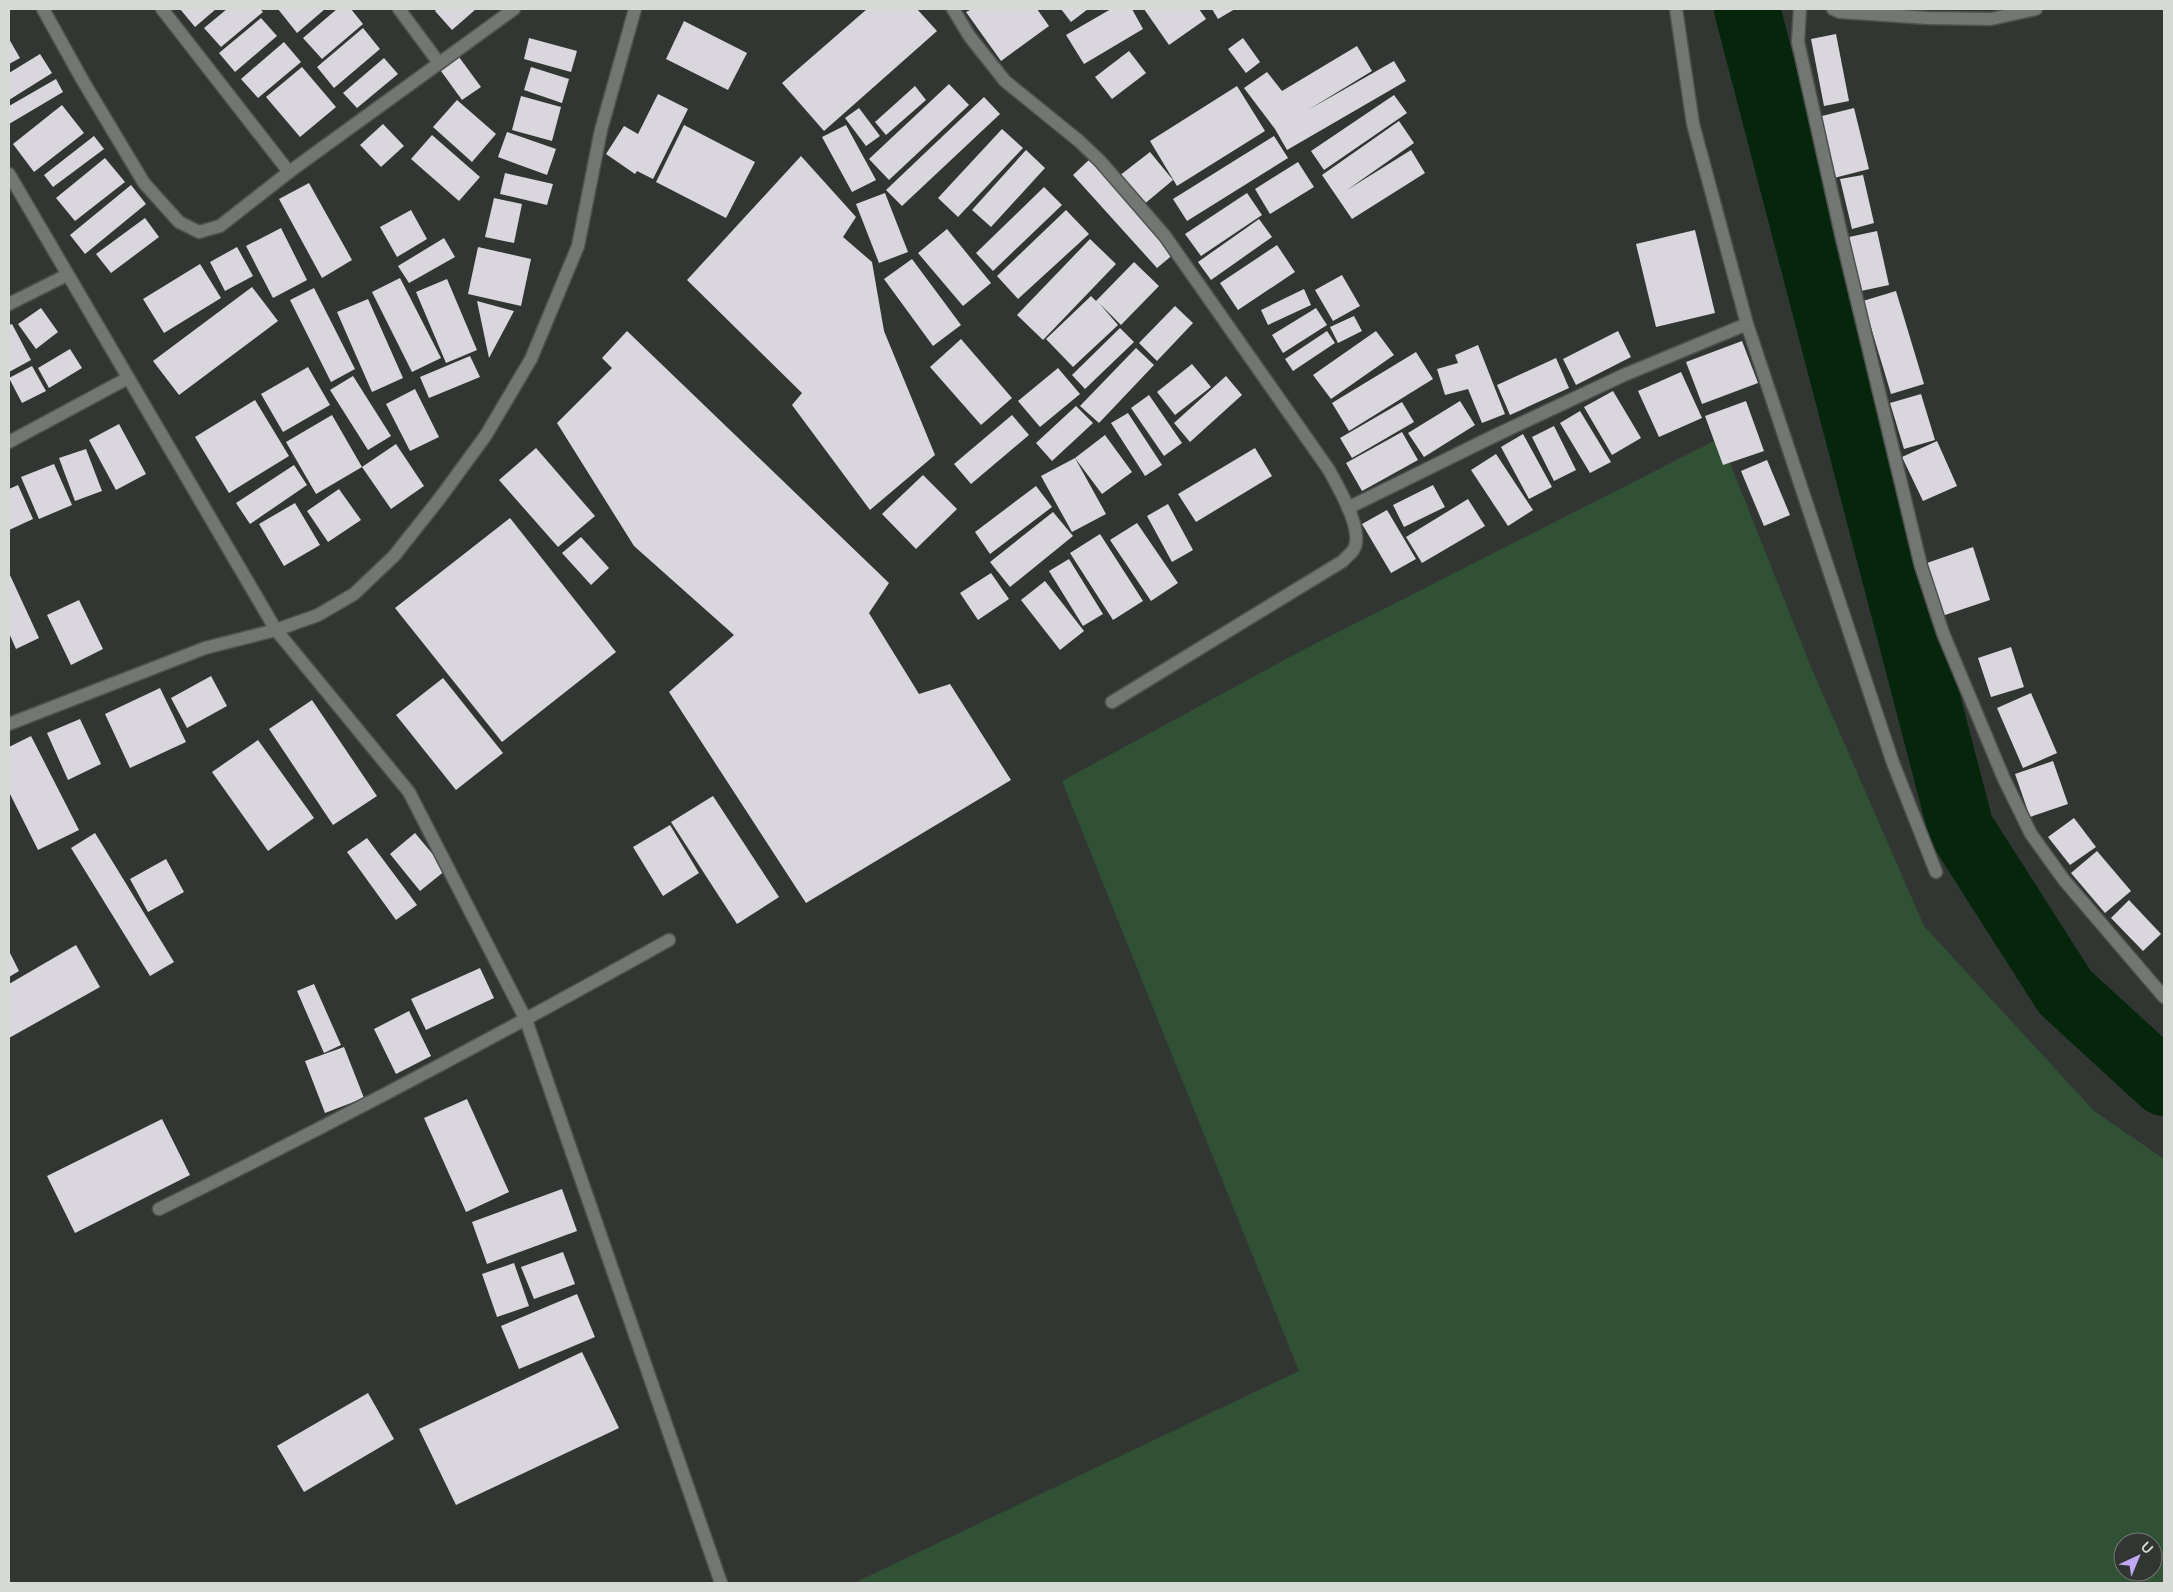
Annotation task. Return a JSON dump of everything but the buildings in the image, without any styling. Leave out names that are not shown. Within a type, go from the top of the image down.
[{"type":"street","points":[[43,9],[83,81],[144,183],[179,222],[199,232],[220,226],[290,172],[514,9]]},
{"type":"street","points":[[162,9],[290,172]]},
{"type":"street","points":[[399,9],[439,63]]},
{"type":"street","points":[[9,724],[204,648],[276,630],[318,616],[354,594],[394,556],[440,498],[486,434],[530,359],[578,246],[601,130],[635,9]]},
{"type":"street","points":[[953,9],[970,37],[1005,81],[1079,140],[1100,161],[1165,236],[1329,470],[1348,508],[1356,539],[1354,548],[1343,560],[1112,702]]},
{"type":"street","points":[[1676,9],[1693,124],[1747,324],[1893,763],[1936,872]]},
{"type":"street","points":[[1800,9],[1798,42],[1840,229],[1922,566],[1943,633],[2004,779],[2031,834],[2064,880],[2164,997]]},
{"type":"street","points":[[1833,9],[1840,12],[1928,18],[1991,19],[2036,9]]},
{"type":"street","points":[[9,174],[276,630],[409,792],[526,1020],[720,1583]]},
{"type":"street","points":[[9,304],[67,275]]},
{"type":"street","points":[[1348,508],[1624,375],[1747,324]]},
{"type":"street","points":[[9,442],[128,378]]},
{"type":"street","points":[[159,1209],[282,1148],[526,1020],[669,940]]},
{"type":"green space","points":[[1720,438],[1811,667],[1924,926],[2094,1111],[2164,1159],[2164,1583],[854,1583],[1299,1371],[1062,781],[1301,651]]},
{"type":"waterway","points":[[1747,9],[1961,829],[2065,992],[2164,1083]]}]
